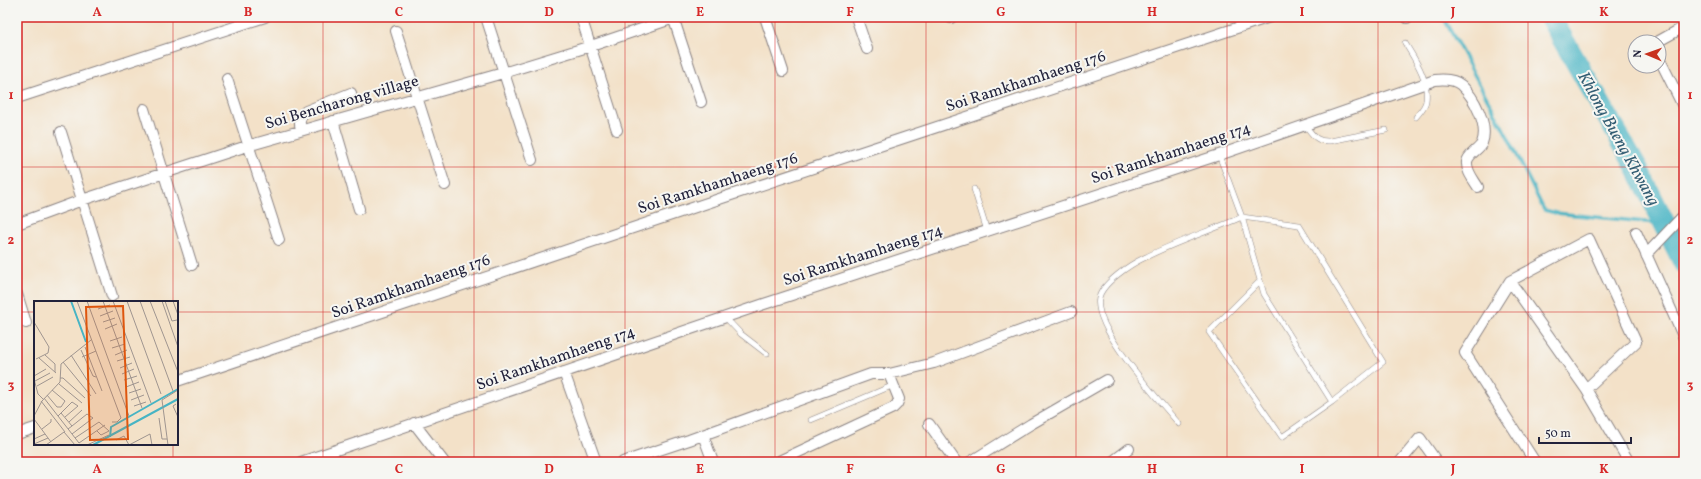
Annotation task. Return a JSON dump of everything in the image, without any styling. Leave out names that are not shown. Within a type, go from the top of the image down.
[{"type":"street","points":[[17,98],[264,17]]},
{"type":"street","points":[[486,17],[532,160]]},
{"type":"street","points":[[581,17],[617,130]]},
{"type":"street","points":[[675,17],[701,102]]},
{"type":"street","name":"Soi Bencharong village","points":[[17,224],[82,200],[247,146],[503,73],[591,46],[675,17]]},
{"type":"street","points":[[765,17],[783,71]]},
{"type":"street","points":[[856,17],[867,49]]},
{"type":"street","name":"Soi Ramkhamhaeng 176","points":[[178,381],[734,194],[1270,17]]},
{"type":"street","points":[[1667,36],[1684,27]]},
{"type":"street","points":[[396,31],[416,98],[445,185]]},
{"type":"street","points":[[1667,74],[1684,108]]},
{"type":"street","points":[[227,79],[247,146],[279,240]]},
{"type":"street","name":"Soi Ramkhamhaeng 174","points":[[301,462],[725,318],[1219,155],[1435,80],[1451,80],[1461,85],[1475,103],[1483,123],[1484,135],[1481,144],[1468,159],[1467,164],[1478,187]]},
{"type":"street","points":[[301,130],[301,115],[306,111],[351,93]]},
{"type":"street","points":[[144,109],[192,265]]},
{"type":"street","points":[[333,121],[359,209]]},
{"type":"street","points":[[61,132],[112,296]]},
{"type":"street","points":[[1647,255],[1684,215]]},
{"type":"street","points":[[1636,232],[1684,338]]},
{"type":"street","points":[[1535,462],[1465,353],[1510,281],[1589,239],[1636,342],[1586,389]]},
{"type":"street","points":[[1510,281],[1586,389],[1629,462]]},
{"type":"street","points":[[17,294],[26,323]]},
{"type":"street","points":[[622,462],[703,435],[871,374],[889,374],[934,363],[1072,312]]},
{"type":"street","points":[[564,372],[596,462]]},
{"type":"street","points":[[777,462],[892,408],[897,404],[899,399],[889,374]]},
{"type":"street","points":[[970,462],[1031,424],[1107,380]]},
{"type":"street","points":[[414,423],[444,462]]},
{"type":"street","points":[[929,424],[956,462]]},
{"type":"street","points":[[17,434],[34,428]]},
{"type":"street","points":[[703,435],[713,462]]},
{"type":"street","points":[[1400,462],[1420,438],[1436,462]]},
{"type":"street","points":[[1112,462],[1129,449]]},
{"type":"lane","points":[[1405,43],[1418,64],[1424,83],[1426,101],[1424,107],[1416,117]]},
{"type":"lane","points":[[1305,124],[1315,138],[1321,142],[1330,142],[1386,130]]},
{"type":"lane","points":[[1219,155],[1242,217],[1264,294],[1332,402]]},
{"type":"lane","points":[[974,189],[987,231]]},
{"type":"lane","points":[[1179,424],[1122,356],[1100,313],[1099,298],[1103,289],[1117,275],[1143,258],[1242,217],[1299,225],[1383,362],[1332,402],[1282,437],[1209,332],[1260,281]]},
{"type":"lane","points":[[725,318],[741,334],[767,354]]},
{"type":"lane","points":[[811,420],[894,385]]},
{"type":"waterway","points":[[1443,17],[1507,135],[1544,210],[1556,213],[1665,224]]},
{"type":"waterway","name":"Khlong Bueng Khwang","points":[[1550,17],[1637,168],[1684,263]]},
{"type":"waterway","points":[[1665,224],[1684,225]]}]
